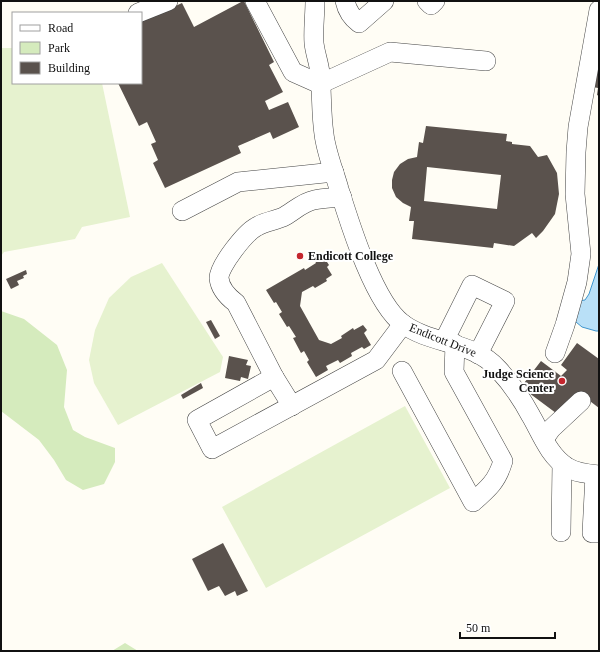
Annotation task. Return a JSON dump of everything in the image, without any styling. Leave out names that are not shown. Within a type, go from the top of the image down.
[{"type":"street","points":[[140,12],[168,1]]},
{"type":"street","points":[[255,1],[293,72],[320,84],[390,52],[486,61]]},
{"type":"street","name":"Endicott Drive","points":[[316,1],[314,43],[320,74],[324,134],[342,197],[371,278],[384,301],[403,324],[417,332],[472,350],[497,367],[512,385],[556,459],[568,468],[597,475]]},
{"type":"street","points":[[345,1],[348,10],[359,23],[384,1]]},
{"type":"street","points":[[426,1],[430,4],[435,1]]},
{"type":"street","points":[[555,353],[565,326],[577,282],[581,254],[576,194],[576,152],[578,127],[599,10]]},
{"type":"street","points":[[182,211],[238,182],[334,172]]},
{"type":"street","points":[[292,406],[274,377],[236,303],[227,296],[222,288],[219,278],[222,268],[247,233],[257,226],[284,216],[314,200],[342,197]]},
{"type":"street","points":[[402,371],[473,502],[489,488],[496,479],[503,461],[454,372],[450,343],[472,285],[505,301],[478,354]]},
{"type":"street","points":[[274,377],[197,420],[212,450],[376,360],[403,324]]},
{"type":"street","points":[[544,439],[551,428],[581,401]]},
{"type":"street","points":[[561,532],[562,464]]},
{"type":"street","points":[[597,475],[592,533],[599,533]]},
{"type":"green space","points":[[1,48],[12,48],[12,84],[102,84],[130,217],[82,227],[75,239],[4,252],[1,256]]},
{"type":"green space","points":[[162,263],[223,357],[220,372],[118,425],[94,383],[89,360],[95,330],[109,298],[131,277]]},
{"type":"green space","points":[[1,311],[24,319],[57,345],[67,370],[64,407],[73,430],[85,437],[115,448],[115,462],[104,484],[83,490],[66,480],[54,460],[39,440],[1,411]]},
{"type":"green space","points":[[405,406],[450,488],[266,588],[222,507]]},
{"type":"green space","points":[[125,643],[138,651],[112,651]]},
{"type":"water","points":[[599,264],[599,331],[596,331],[582,327],[570,317],[578,301],[585,300],[589,294]]},
{"type":"building","points":[[244,1],[274,62],[269,65],[283,92],[265,101],[269,110],[288,102],[299,127],[273,139],[270,132],[238,146],[241,153],[165,188],[153,163],[158,160],[151,144],[156,142],[147,122],[139,126],[118,84],[142,84],[142,22],[182,3],[194,27]]},
{"type":"building","points":[[599,43],[599,96],[597,95],[598,88],[593,87]]},
{"type":"building","points":[[426,126],[507,134],[506,141],[512,142],[512,144],[530,146],[538,157],[547,155],[557,173],[559,194],[555,214],[536,238],[532,233],[514,246],[494,243],[493,248],[412,239],[414,221],[409,221],[411,207],[396,197],[392,188],[392,180],[394,172],[400,164],[408,159],[417,157],[419,142],[423,143]],"holes":[[[427,167],[501,175],[497,209],[424,201]]]},
{"type":"building","points":[[322,257],[329,265],[327,267],[332,275],[326,279],[327,281],[315,288],[313,286],[302,292],[300,306],[319,340],[331,344],[342,338],[341,336],[353,328],[354,330],[363,325],[367,330],[364,333],[371,345],[364,349],[362,347],[351,353],[352,356],[340,363],[338,360],[326,366],[328,370],[316,377],[307,362],[309,360],[304,351],[301,353],[293,338],[296,337],[289,326],[287,327],[279,314],[282,312],[266,290],[304,268],[305,270]]},
{"type":"building","points":[[26,270],[27,274],[23,276],[24,278],[17,281],[19,285],[11,289],[6,279]]},
{"type":"building","points":[[211,320],[220,336],[215,339],[206,322]]},
{"type":"building","name":"Judge Science Center","points":[[577,343],[599,359],[599,408],[578,392],[560,416],[521,387],[541,361],[561,376],[567,370],[561,365]]},
{"type":"building","points":[[229,356],[248,360],[246,365],[251,366],[248,379],[241,377],[240,381],[225,378]]},
{"type":"building","points":[[201,383],[203,388],[183,399],[181,395]]},
{"type":"building","points":[[223,543],[248,591],[237,596],[235,591],[225,596],[219,586],[208,591],[192,559]]},
{"type":"place","name":"Endicott College","points":[[300,256]]},
{"type":"place","name":"Judge Science Center","points":[[562,381]]}]
